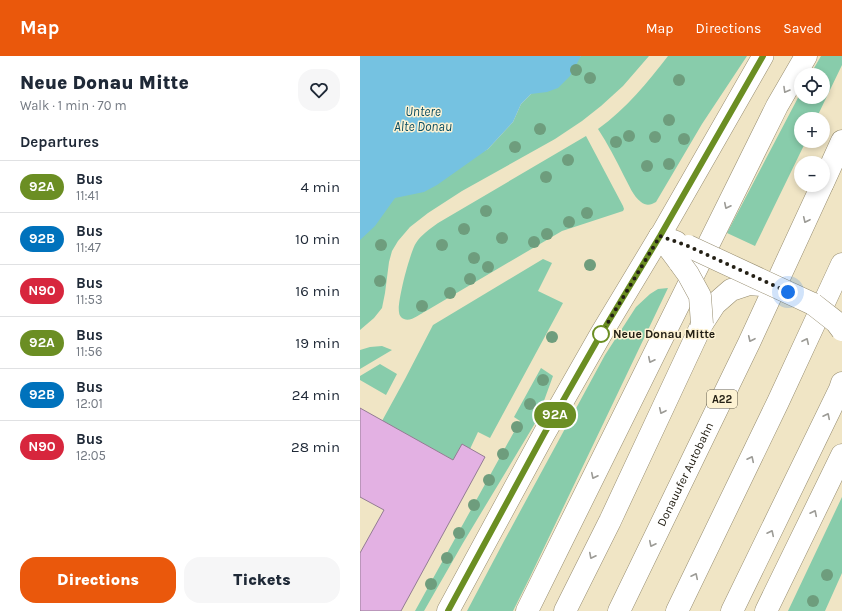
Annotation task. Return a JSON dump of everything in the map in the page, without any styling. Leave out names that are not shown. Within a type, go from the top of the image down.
[{"type":"main road","points":[[527,611],[777,106],[806,56]]},
{"type":"main road","name":"Donauufer Autobahn","points":[[830,167],[842,141]]},
{"type":"main road","name":"Donauufer Autobahn","points":[[619,611],[749,343],[818,192]]},
{"type":"main road","points":[[448,611],[589,354],[660,236],[684,255],[775,286],[813,304],[836,322],[842,330]]},
{"type":"main road","points":[[684,255],[688,274],[700,296],[702,324]]},
{"type":"main road","points":[[677,611],[772,416],[842,264]]},
{"type":"main road","points":[[565,611],[610,522],[702,324],[715,304],[731,290],[749,284],[775,286]]},
{"type":"main road","points":[[732,611],[841,387]]},
{"type":"main road","points":[[766,611],[842,455]]},
{"type":"street","points":[[660,236],[764,56]]},
{"type":"green space","points":[[581,56],[649,56],[623,86],[582,121],[555,139],[462,191],[428,213],[410,227],[392,251],[382,308],[374,318],[360,330],[360,232],[386,202],[488,149],[513,122],[521,104],[531,94]]},
{"type":"green space","points":[[668,56],[747,56],[702,124],[656,202],[647,205],[638,200],[633,194],[612,152],[598,129],[627,104]]},
{"type":"green space","points":[[821,56],[842,56],[842,65],[830,90],[830,68],[814,68]]},
{"type":"green space","points":[[795,104],[823,104],[819,112],[794,112],[794,148],[803,148],[799,156],[794,156],[794,166],[755,246],[727,233]]},
{"type":"green space","points":[[586,136],[623,206],[623,211],[562,231],[415,317],[407,320],[401,317],[399,307],[404,277],[413,248],[423,235],[438,223]]},
{"type":"green space","points":[[543,259],[552,263],[538,291],[563,303],[490,438],[478,432],[470,449],[453,460],[382,421],[433,325]]},
{"type":"green space","points":[[668,288],[513,611],[467,611],[605,355],[636,307],[658,289]]},
{"type":"green space","points":[[382,346],[392,350],[360,369],[360,350]]},
{"type":"green space","points":[[380,364],[397,374],[386,395],[360,380],[360,376]]},
{"type":"green space","points":[[541,368],[553,376],[537,420],[424,611],[415,611],[520,421],[514,417]]},
{"type":"green space","points":[[842,497],[842,573],[825,611],[788,611]]},
{"type":"water","name":"Untere Alte Donau","points":[[360,56],[581,56],[570,76],[558,88],[547,92],[531,94],[521,104],[513,122],[488,149],[437,185],[424,192],[395,198],[375,226],[360,240]]},
{"type":"building","points":[[360,408],[453,460],[462,444],[485,457],[401,611],[360,611],[360,553],[384,510],[360,497]]},
{"type":"bus line","name":"92A","points":[[448,611],[544,434],[763,56]]},
{"type":"place","name":"Neue Donau Mitte","points":[[601,334]]},
{"type":"route","points":[[601,334],[660,236],[688,246],[788,292]]}]
